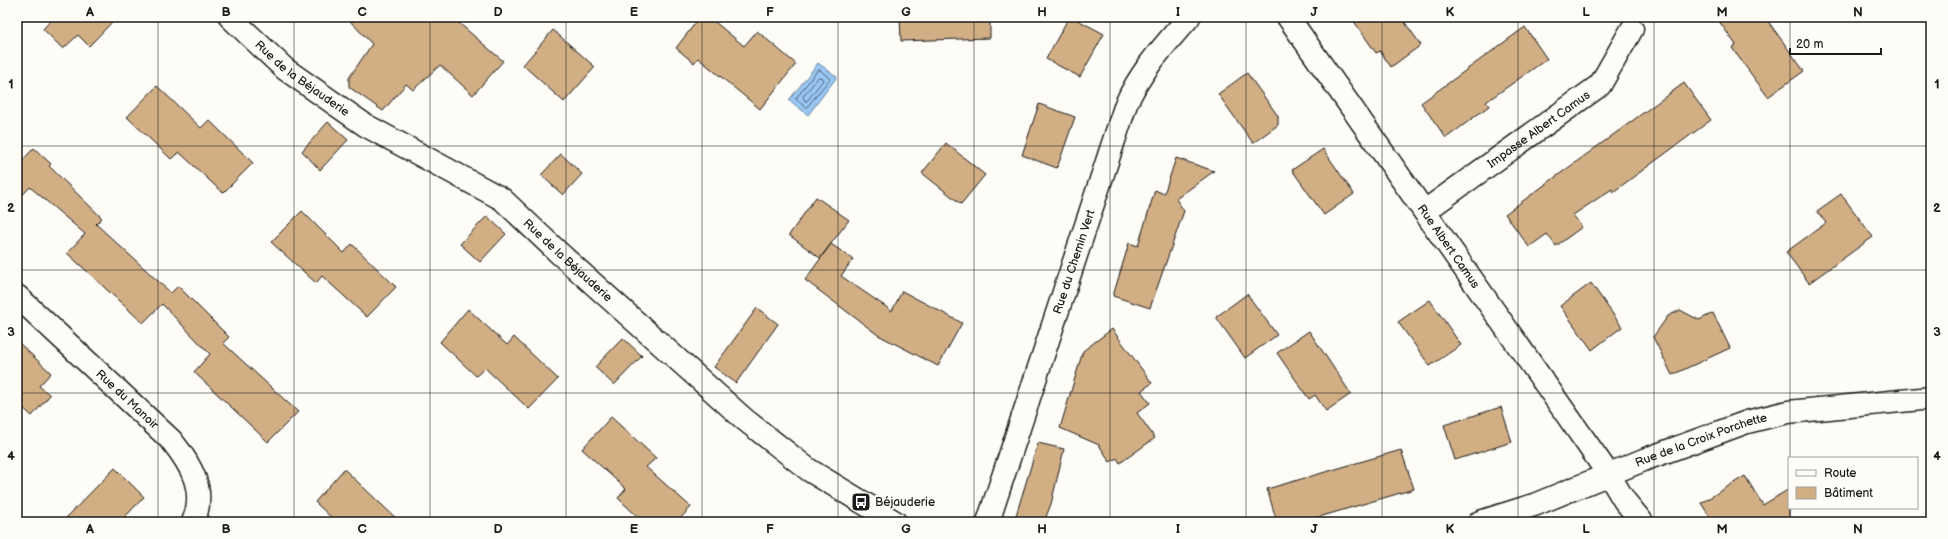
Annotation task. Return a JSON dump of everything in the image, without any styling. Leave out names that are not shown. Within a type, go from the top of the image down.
[{"type":"street","name":"Rue de la Béjauderie","points":[[230,17],[285,69],[365,126],[502,199],[564,258],[744,420],[809,470],[895,522]]},
{"type":"street","name":"Rue du Chemin Vert","points":[[988,522],[1126,104],[1134,86],[1146,67],[1189,17]]},
{"type":"street","name":"Rue Albert Camus","points":[[1288,17],[1609,475],[1624,500],[1642,522]]},
{"type":"street","name":"Impasse Albert Camus","points":[[1425,211],[1600,86],[1632,29]]},
{"type":"street","name":"Rue du Manoir","points":[[17,296],[172,441],[181,452],[195,477],[199,489],[198,512],[193,522]]},
{"type":"street","name":"Rue de la Croix Porchette","points":[[1480,522],[1534,505],[1709,435],[1746,422],[1781,414],[1931,398]]},
{"type":"water","points":[[818,63],[837,77],[808,115],[789,100]]},
{"type":"building","points":[[54,17],[117,17],[89,46],[78,35],[63,49],[43,29]]},
{"type":"building","points":[[346,17],[452,17],[503,61],[473,95],[440,65],[413,90],[406,84],[383,111],[349,87],[349,78],[372,44]]},
{"type":"building","points":[[700,17],[709,17],[744,46],[757,31],[796,64],[760,109],[698,58],[694,63],[676,48]]},
{"type":"building","points":[[900,17],[990,17],[990,38],[901,41]]},
{"type":"building","points":[[1069,17],[1072,17],[1104,34],[1080,77],[1046,59]]},
{"type":"building","points":[[1351,17],[1401,17],[1421,45],[1391,67],[1380,51],[1376,53]]},
{"type":"building","points":[[1716,17],[1765,17],[1804,71],[1768,97],[1732,48],[1736,45]]},
{"type":"building","points":[[1525,27],[1547,59],[1486,102],[1489,106],[1446,138],[1421,103]]},
{"type":"building","points":[[553,30],[595,67],[564,102],[523,65]]},
{"type":"building","points":[[1247,73],[1278,116],[1278,125],[1253,143],[1218,94]]},
{"type":"building","points":[[1684,83],[1711,120],[1613,192],[1612,189],[1573,215],[1582,227],[1556,246],[1547,234],[1529,247],[1505,214]]},
{"type":"building","points":[[157,86],[201,128],[209,120],[253,163],[223,193],[179,152],[171,159],[127,117]]},
{"type":"building","points":[[1039,104],[1075,117],[1057,168],[1022,155]]},
{"type":"building","points":[[328,122],[348,140],[320,170],[302,151]]},
{"type":"building","points":[[946,143],[985,175],[961,204],[922,173]]},
{"type":"building","points":[[34,148],[51,164],[49,166],[102,218],[96,224],[171,293],[178,286],[229,337],[223,343],[298,412],[268,442],[194,372],[210,354],[162,304],[143,323],[67,253],[85,234],[30,187],[17,201],[17,166]]},
{"type":"building","points":[[1323,149],[1354,194],[1324,215],[1292,170]]},
{"type":"building","points":[[561,154],[582,174],[563,195],[541,175]]},
{"type":"building","points":[[1176,158],[1214,171],[1176,199],[1184,211],[1150,308],[1113,296],[1129,243],[1138,246],[1155,190],[1164,194]]},
{"type":"building","points":[[1841,194],[1873,237],[1809,283],[1786,252],[1826,223],[1817,211]]},
{"type":"building","points":[[816,197],[849,220],[820,258],[789,235]]},
{"type":"building","points":[[302,211],[344,253],[352,244],[396,287],[367,317],[322,276],[316,283],[271,242]]},
{"type":"building","points":[[487,216],[506,234],[480,262],[460,244]]},
{"type":"building","points":[[831,244],[853,259],[841,276],[892,311],[902,291],[962,323],[938,366],[878,335],[805,280]]},
{"type":"building","points":[[1591,283],[1622,327],[1592,350],[1560,306]]},
{"type":"building","points":[[1247,294],[1277,335],[1245,358],[1216,317]]},
{"type":"building","points":[[1430,300],[1461,345],[1430,366],[1398,322]]},
{"type":"building","points":[[757,308],[778,324],[736,383],[714,367]]},
{"type":"building","points":[[468,309],[507,345],[514,337],[558,379],[529,409],[485,368],[476,376],[440,342]]},
{"type":"building","points":[[1680,310],[1699,320],[1713,313],[1730,348],[1672,375],[1653,337],[1668,316]]},
{"type":"building","points":[[1112,329],[1152,383],[1141,391],[1150,403],[1137,413],[1155,438],[1120,463],[1117,458],[1110,462],[1099,445],[1060,428],[1083,351]]},
{"type":"building","points":[[1309,331],[1351,394],[1326,411],[1315,395],[1309,399],[1277,353]]},
{"type":"building","points":[[623,338],[642,356],[614,385],[595,367]]},
{"type":"building","points":[[17,341],[51,373],[39,386],[50,395],[32,416],[21,406],[17,410]]},
{"type":"building","points":[[1501,407],[1512,442],[1455,460],[1444,425]]},
{"type":"building","points":[[611,417],[656,458],[646,467],[691,507],[677,522],[643,522],[618,498],[626,489],[582,449]]},
{"type":"building","points":[[1038,443],[1064,449],[1051,504],[1044,522],[1014,522]]},
{"type":"building","points":[[1401,450],[1414,489],[1302,522],[1277,522],[1267,489]]},
{"type":"building","points":[[115,468],[144,497],[120,522],[62,522]]},
{"type":"building","points":[[344,469],[400,522],[336,522],[315,502]]},
{"type":"building","points":[[1745,476],[1763,505],[1788,490],[1789,522],[1713,522],[1701,503]]},
{"type":"place","name":"Béjauderie","points":[[861,502]]}]
